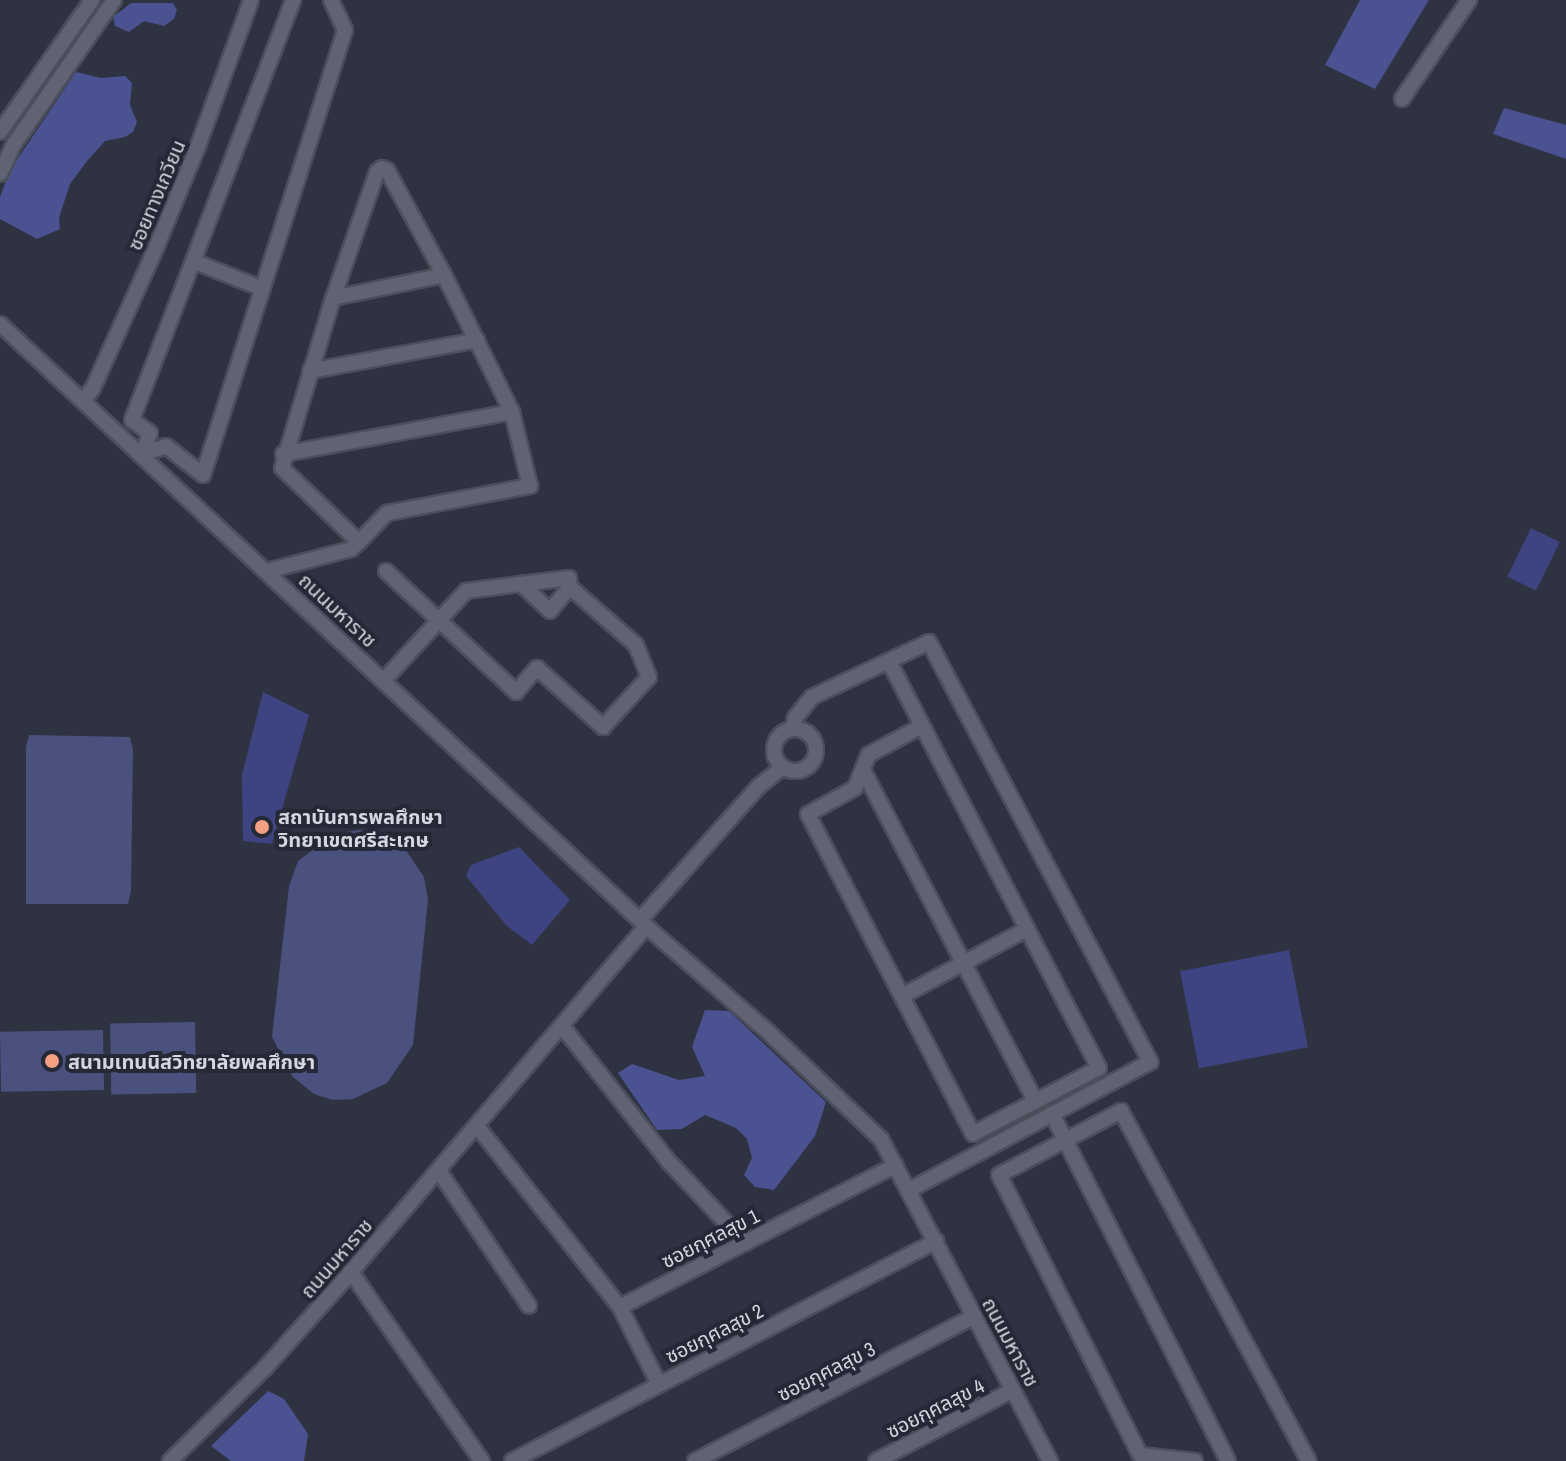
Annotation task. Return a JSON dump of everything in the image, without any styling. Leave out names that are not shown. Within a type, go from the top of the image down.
[{"type":"street","points":[[0,132],[92,0]]},
{"type":"street","points":[[0,174],[14,144],[114,0]]},
{"type":"street","name":"ซอยทางเกวียน","points":[[84,400],[93,388],[156,248],[198,146],[251,0]]},
{"type":"street","points":[[142,454],[150,433],[132,420],[293,0]]},
{"type":"street","points":[[142,454],[166,446],[203,475],[345,30],[331,0]]},
{"type":"street","points":[[1402,99],[1469,0]]},
{"type":"street","points":[[267,571],[351,549],[359,542],[387,513],[530,486],[512,412],[444,275],[387,170],[382,168],[377,172],[333,298],[283,454],[282,468],[359,542]]},
{"type":"street","points":[[193,261],[263,289]]},
{"type":"street","points":[[333,298],[444,275]]},
{"type":"street","name":"ถนนมหาราช","points":[[0,324],[643,923],[766,1030],[881,1139],[1050,1461]]},
{"type":"street","points":[[310,371],[477,340]]},
{"type":"street","points":[[283,454],[512,412]]},
{"type":"street","points":[[384,680],[439,620],[466,591],[569,578],[570,587],[636,645],[649,677],[603,727],[537,668],[516,692],[439,620],[386,571]]},
{"type":"street","points":[[521,584],[550,611],[570,587]]},
{"type":"street","points":[[793,729],[795,718],[812,697],[929,642],[1150,1062],[909,1190]]},
{"type":"street","points":[[888,662],[922,726],[1099,1068],[973,1134],[808,814],[855,788],[868,755],[922,726]]},
{"type":"street","points":[[643,923],[758,787],[783,767],[802,770],[815,756],[811,737],[793,729],[785,732],[775,745],[774,753],[783,767]]},
{"type":"street","points":[[863,770],[1035,1101]]},
{"type":"street","name":"ถนนมหาราช","points":[[170,1461],[265,1368],[351,1272],[562,1026],[643,923]]},
{"type":"street","points":[[902,996],[1027,929]]},
{"type":"street","points":[[562,1026],[670,1163],[745,1243]]},
{"type":"street","points":[[1195,1461],[1140,1455],[999,1175],[1121,1111],[1309,1461]]},
{"type":"street","points":[[1052,1114],[1228,1461]]},
{"type":"street","points":[[477,1126],[620,1307],[659,1384]]},
{"type":"street","name":"ซอยกุศลสุข 1","points":[[620,1307],[896,1165]]},
{"type":"street","points":[[439,1171],[529,1306]]},
{"type":"street","name":"ซอยกุศลสุข 2","points":[[512,1461],[936,1241]]},
{"type":"street","points":[[351,1272],[482,1461]]},
{"type":"street","name":"ซอยกุศลสุข 3","points":[[695,1461],[975,1316]]},
{"type":"street","name":"ซอยกุศลสุข 4","points":[[876,1461],[1013,1390]]},
{"type":"shaded area","points":[[1360,0],[1429,0],[1375,89],[1325,65]]},
{"type":"shaded area","points":[[131,3],[173,3],[177,10],[174,19],[164,26],[144,21],[129,32],[115,26],[113,17]]},
{"type":"shaded area","points":[[76,72],[101,78],[125,76],[132,83],[130,105],[137,122],[133,132],[105,141],[88,160],[70,184],[59,218],[60,229],[37,239],[0,219],[0,197],[10,170]]},
{"type":"shaded area","points":[[1504,108],[1566,125],[1566,159],[1493,134]]},
{"type":"shaded area","points":[[1531,528],[1560,542],[1536,591],[1507,577]]},
{"type":"shaded area","points":[[263,692],[309,715],[272,844],[243,841],[242,775]]},
{"type":"shaded area","points":[[29,735],[130,737],[133,750],[131,891],[128,904],[26,904],[26,747]]},
{"type":"shaded area","points":[[358,830],[382,833],[403,846],[424,877],[428,900],[413,1045],[387,1083],[353,1099],[333,1100],[314,1094],[293,1077],[272,1037],[289,886],[298,861],[333,835]]},
{"type":"shaded area","points":[[519,847],[570,900],[532,945],[507,926],[466,876],[471,865]]},
{"type":"shaded area","points":[[1289,950],[1308,1047],[1199,1068],[1180,971]]},
{"type":"shaded area","points":[[705,1010],[729,1011],[826,1102],[815,1136],[774,1190],[755,1187],[744,1175],[752,1158],[747,1139],[736,1128],[705,1115],[682,1129],[657,1130],[618,1073],[632,1064],[679,1080],[705,1076],[692,1047]]},
{"type":"shaded area","points":[[195,1022],[196,1093],[111,1094],[110,1023]]},
{"type":"shaded area","name":"สนามเทนนิสวิทยาลัยพลศึกษา","points":[[103,1030],[104,1090],[1,1092],[0,1032]]},
{"type":"shaded area","points":[[268,1391],[284,1399],[308,1434],[304,1461],[231,1461],[211,1446]]},
{"type":"waterway","points":[[0,152],[103,0]]},
{"type":"place","name":"สถาบันการพลศึกษา วิทยาเขตศรีสะเกษ","points":[[262,827]]},
{"type":"place","name":"สนามเทนนิสวิทยาลัยพลศึกษา","points":[[52,1061]]}]
